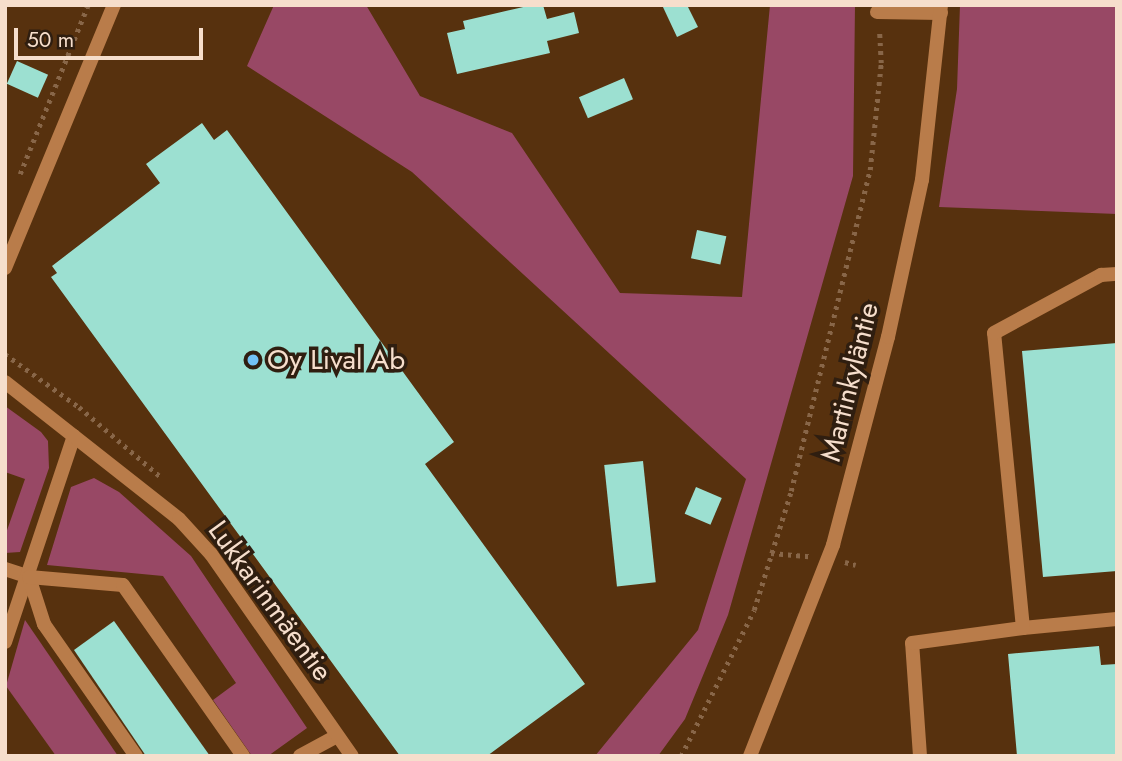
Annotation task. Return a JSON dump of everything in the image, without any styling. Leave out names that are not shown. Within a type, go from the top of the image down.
[{"type":"street","points":[[5,268],[114,5]]},
{"type":"street","points":[[877,12],[941,9]]},
{"type":"street","name":"Martinkyläntie","points":[[750,756],[833,545],[888,337],[922,180],[941,9]]},
{"type":"street","points":[[1023,628],[994,333],[1101,275],[1117,274]]},
{"type":"street","name":"Lukkarinmäentie","points":[[5,382],[151,493],[211,554],[352,756]]},
{"type":"street","points":[[5,642],[29,577],[74,436]]},
{"type":"street","points":[[5,569],[29,577],[123,585],[243,756]]},
{"type":"street","points":[[29,577],[44,624],[136,756]]},
{"type":"street","points":[[920,756],[912,643],[1117,618]]},
{"type":"street","points":[[300,756],[337,736]]},
{"type":"path","points":[[16,185],[88,5]]},
{"type":"path","points":[[681,756],[749,621],[771,553],[870,170],[881,63],[877,12]]},
{"type":"path","points":[[771,553],[813,556]]},
{"type":"path","points":[[844,561],[856,565]]},
{"type":"shaded area","points":[[274,5],[366,5],[420,96],[512,133],[620,293],[742,297],[770,5],[855,5],[853,176],[728,615],[685,719],[658,756],[595,756],[698,630],[746,479],[412,172],[247,66]]},
{"type":"shaded area","points":[[960,5],[1117,5],[1117,214],[939,207],[957,89]]},
{"type":"shaded area","points":[[5,406],[41,432],[48,441],[49,468],[20,552],[5,553],[5,536],[25,479],[5,472]]},
{"type":"shaded area","points":[[94,478],[119,492],[191,556],[307,728],[268,756],[252,756],[213,700],[236,683],[163,576],[47,565],[71,487]]},
{"type":"shaded area","points":[[25,620],[118,756],[56,756],[6,686]]},
{"type":"building","points":[[532,5],[543,5],[547,19],[574,12],[579,33],[547,41],[550,53],[457,74],[447,33],[465,29],[463,21]]},
{"type":"building","points":[[662,5],[687,5],[698,27],[677,37]]},
{"type":"building","points":[[17,61],[48,75],[38,98],[7,84]]},
{"type":"building","points":[[624,78],[633,99],[588,118],[579,97]]},
{"type":"building","name":"Oy Lival Ab","points":[[202,123],[214,140],[227,130],[454,442],[425,464],[585,684],[487,756],[400,756],[51,277],[57,273],[52,266],[160,183],[146,164]]},
{"type":"building","points":[[697,230],[726,236],[720,265],[691,258]]},
{"type":"building","points":[[1117,343],[1117,571],[1043,577],[1022,351]]},
{"type":"building","points":[[643,461],[656,582],[617,586],[604,465]]},
{"type":"building","points":[[696,487],[722,498],[710,525],[685,514]]},
{"type":"building","points":[[114,621],[210,756],[146,756],[74,650]]},
{"type":"building","points":[[1099,646],[1101,665],[1117,664],[1117,756],[1017,756],[1008,654]]},
{"type":"place","name":"Oy Lival Ab","points":[[253,360]]}]
